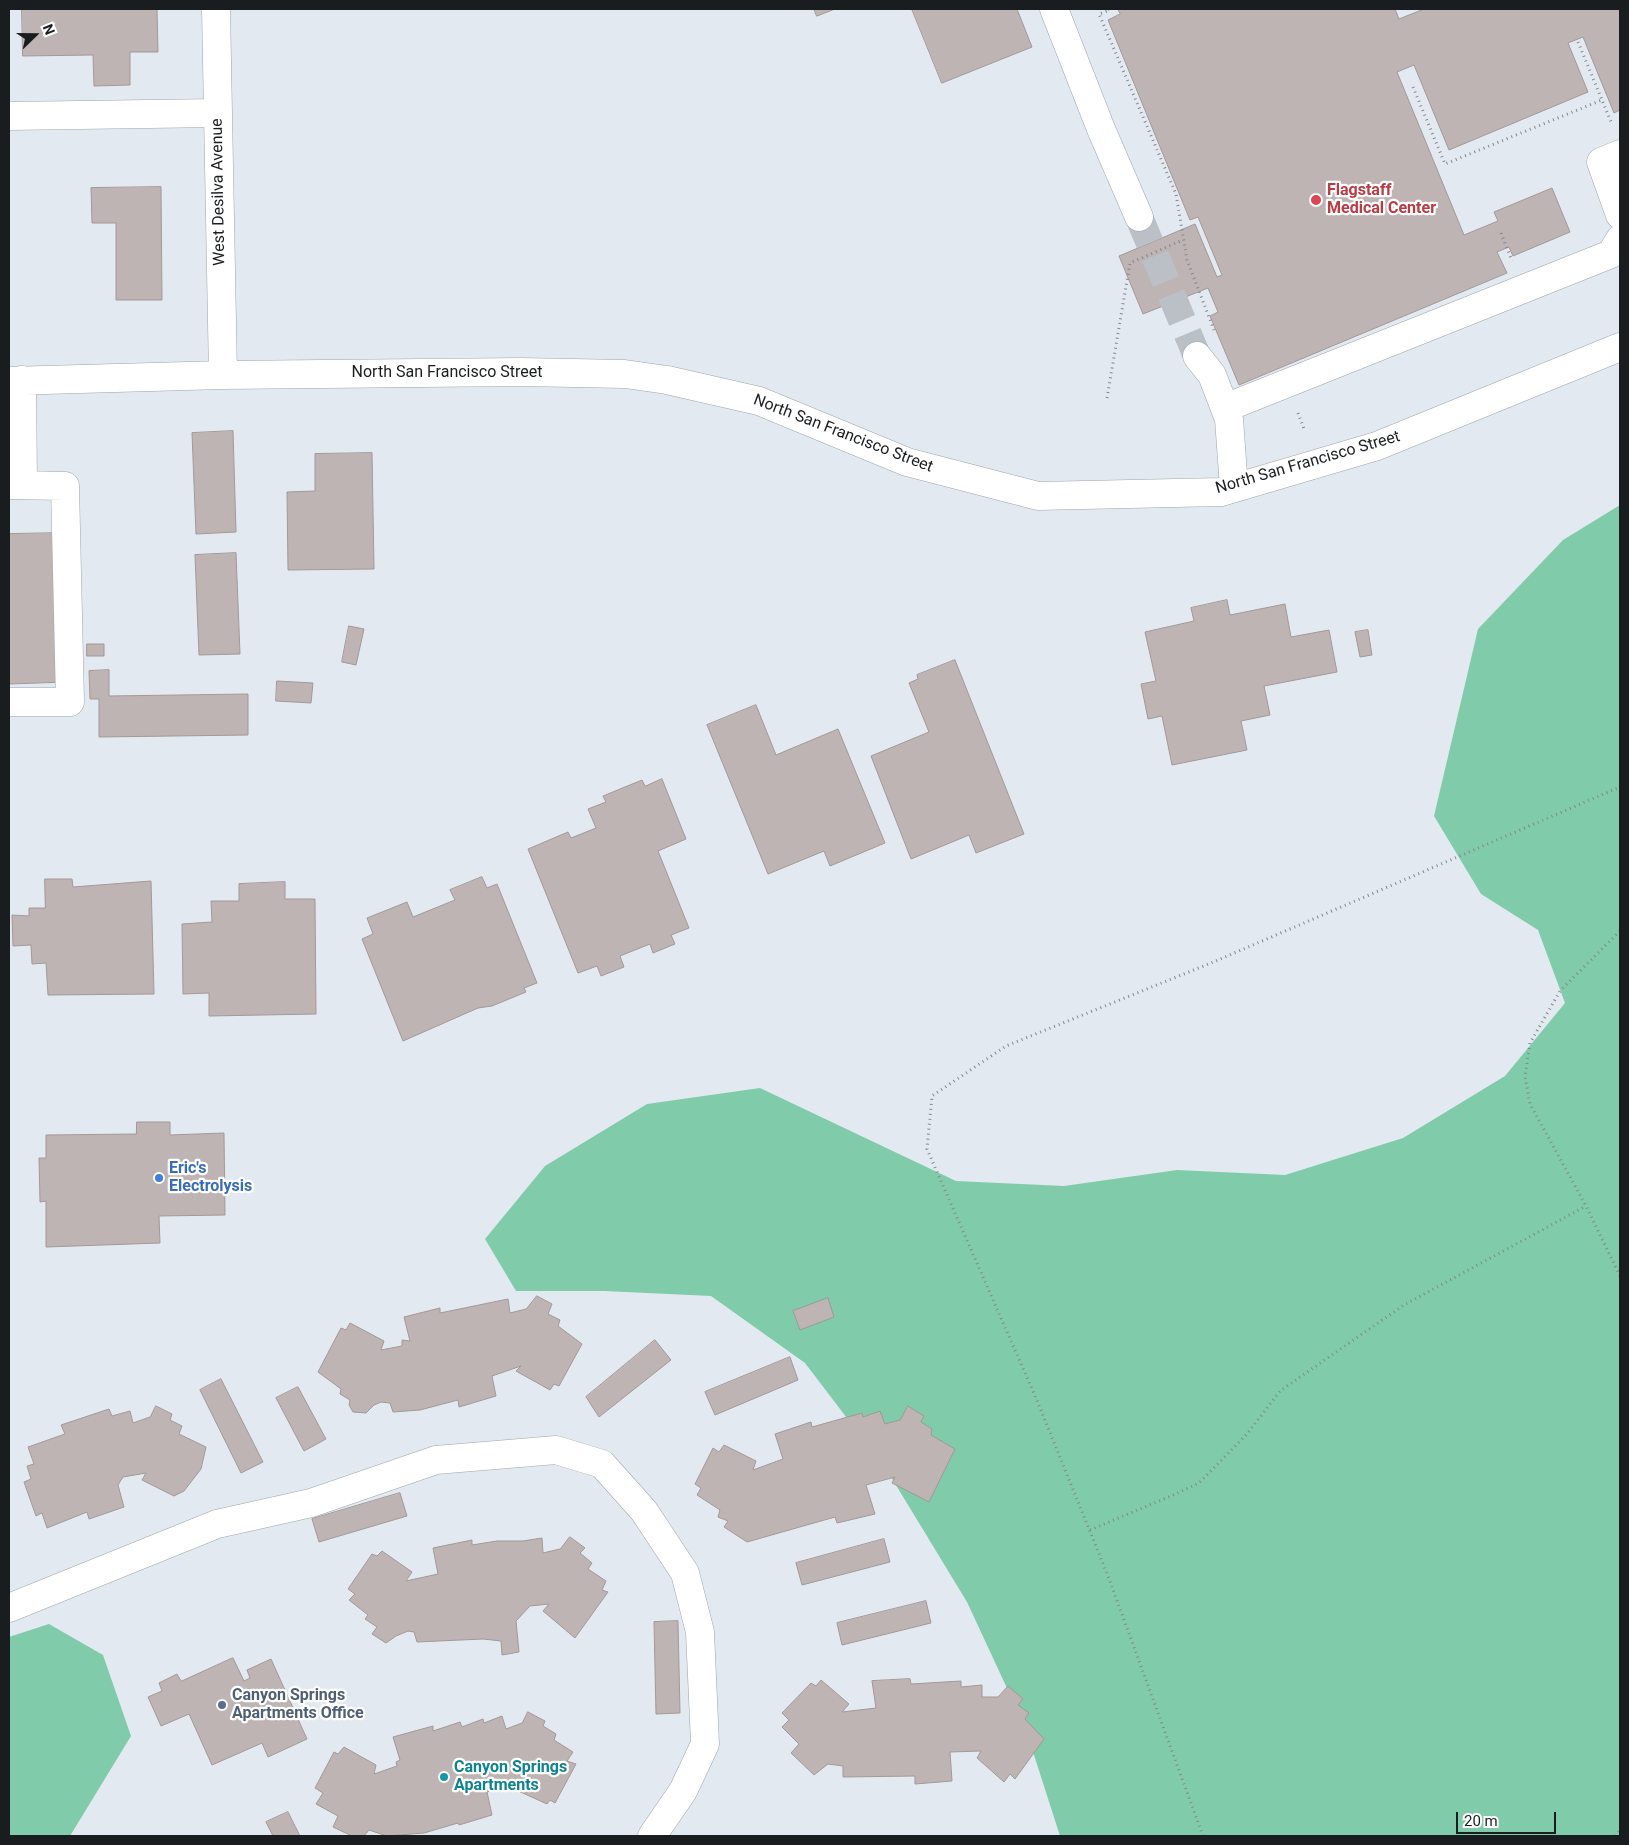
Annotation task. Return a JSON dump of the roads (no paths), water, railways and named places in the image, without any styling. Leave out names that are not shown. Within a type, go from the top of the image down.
[{"type":"street","name":"West Desilva Avenue","points":[[216,9],[223,375]]},
{"type":"street","points":[[1054,9],[1101,129],[1139,217]]},
{"type":"street","points":[[9,116],[218,113]]},
{"type":"street","points":[[1620,154],[1601,162],[1620,215]]},
{"type":"street","points":[[1225,408],[1611,254],[1620,239]]},
{"type":"street","name":"North San Francisco Street","points":[[15,380],[223,375],[521,372],[625,374],[667,380],[759,401],[908,462],[1038,496],[1221,492],[1377,446],[1620,347]]},
{"type":"street","points":[[1197,356],[1212,375],[1229,419],[1234,488]]},
{"type":"street","points":[[9,702],[70,702],[66,486],[16,485],[15,380]]},
{"type":"street","points":[[9,1608],[218,1524],[311,1503],[436,1460],[556,1450],[602,1464],[644,1511],[685,1573],[700,1632],[705,1744],[683,1791],[652,1836]]},
{"type":"tunnel","points":[[1139,217],[1197,356]]},
{"type":"place","name":"Flagstaff Medical Center","points":[[1316,200]]},
{"type":"place","name":"Eric's Electrolysis","points":[[159,1178]]},
{"type":"place","name":"Canyon Springs Apartments Office","points":[[222,1705]]},
{"type":"place","name":"Canyon Springs Apartments","points":[[444,1777]]}]
